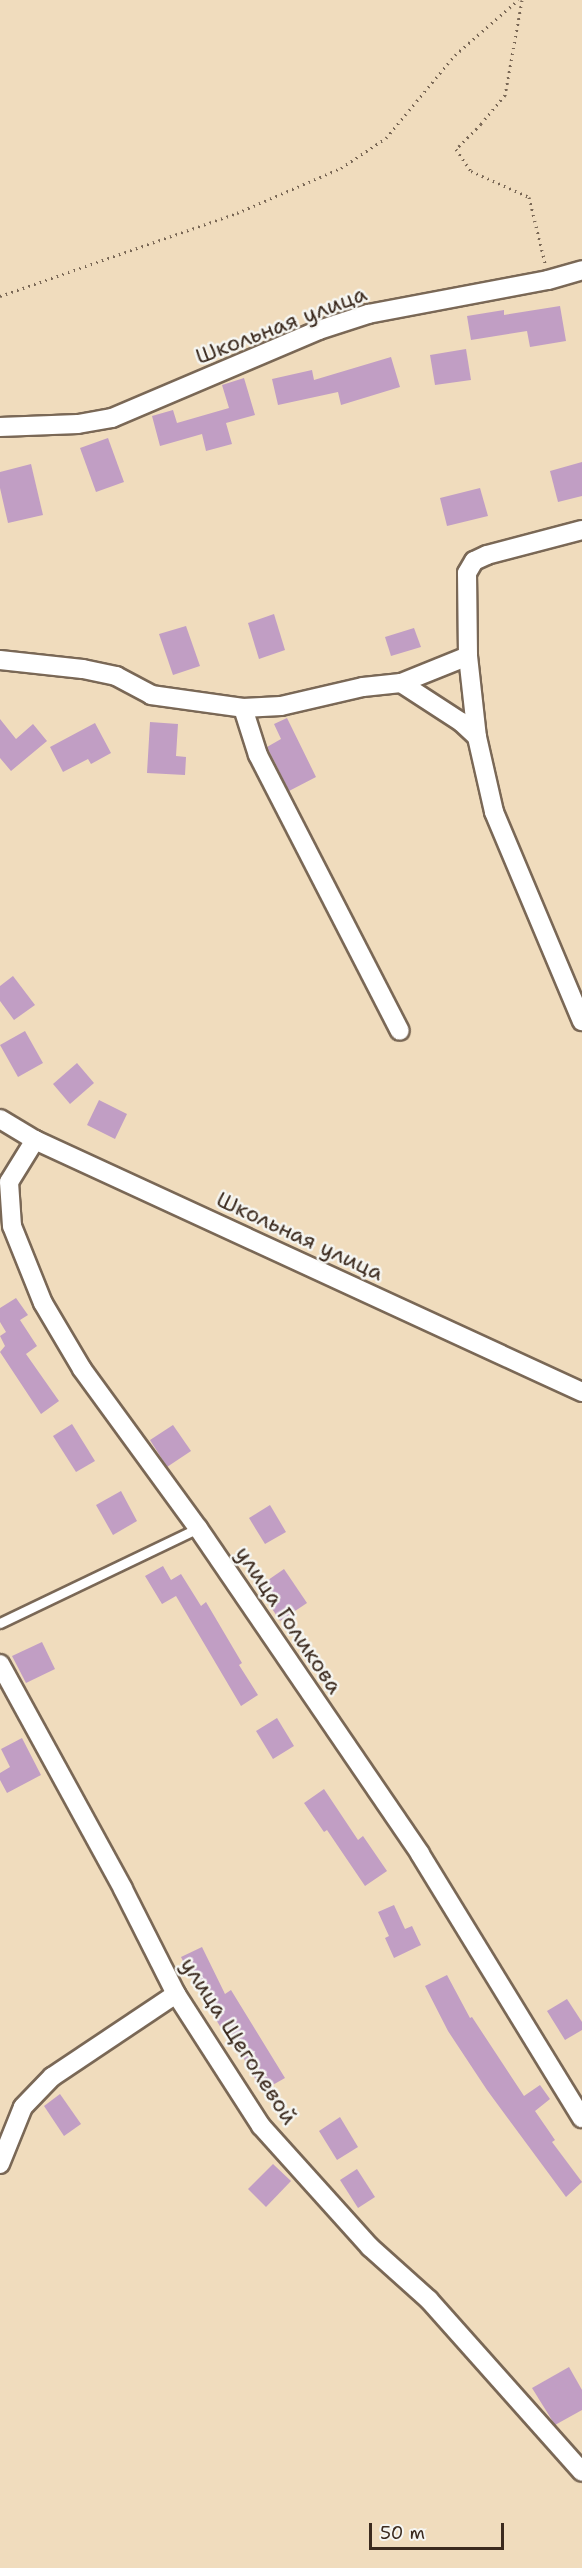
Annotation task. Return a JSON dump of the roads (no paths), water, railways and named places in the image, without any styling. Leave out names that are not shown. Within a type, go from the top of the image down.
[{"type":"street","name":"Школьная улица","points":[[0,427],[78,424],[112,418],[319,330],[368,314],[548,280],[582,270]]},
{"type":"street","points":[[582,530],[487,555],[474,561],[467,573],[468,656],[477,737],[494,812],[582,1021]]},
{"type":"street","points":[[0,660],[83,669],[116,676],[151,694],[199,704],[243,708],[281,706],[363,687],[401,682],[468,656]]},
{"type":"street","points":[[401,682],[461,722],[477,737]]},
{"type":"street","points":[[243,708],[258,755],[400,1031]]},
{"type":"street","name":"Школьная улица","points":[[0,1119],[35,1140],[582,1392]]},
{"type":"street","name":"улица Голикова","points":[[35,1140],[9,1182],[12,1226],[43,1303],[82,1369],[198,1528],[420,1854],[582,2118]]},
{"type":"street","name":"улица Щеголевой","points":[[0,1665],[123,1889],[176,1994],[261,2126],[370,2247],[429,2300],[582,2472]]},
{"type":"street","points":[[0,2164],[23,2107],[52,2077],[176,1994]]},
{"type":"lane","points":[[0,1623],[198,1528]]}]
